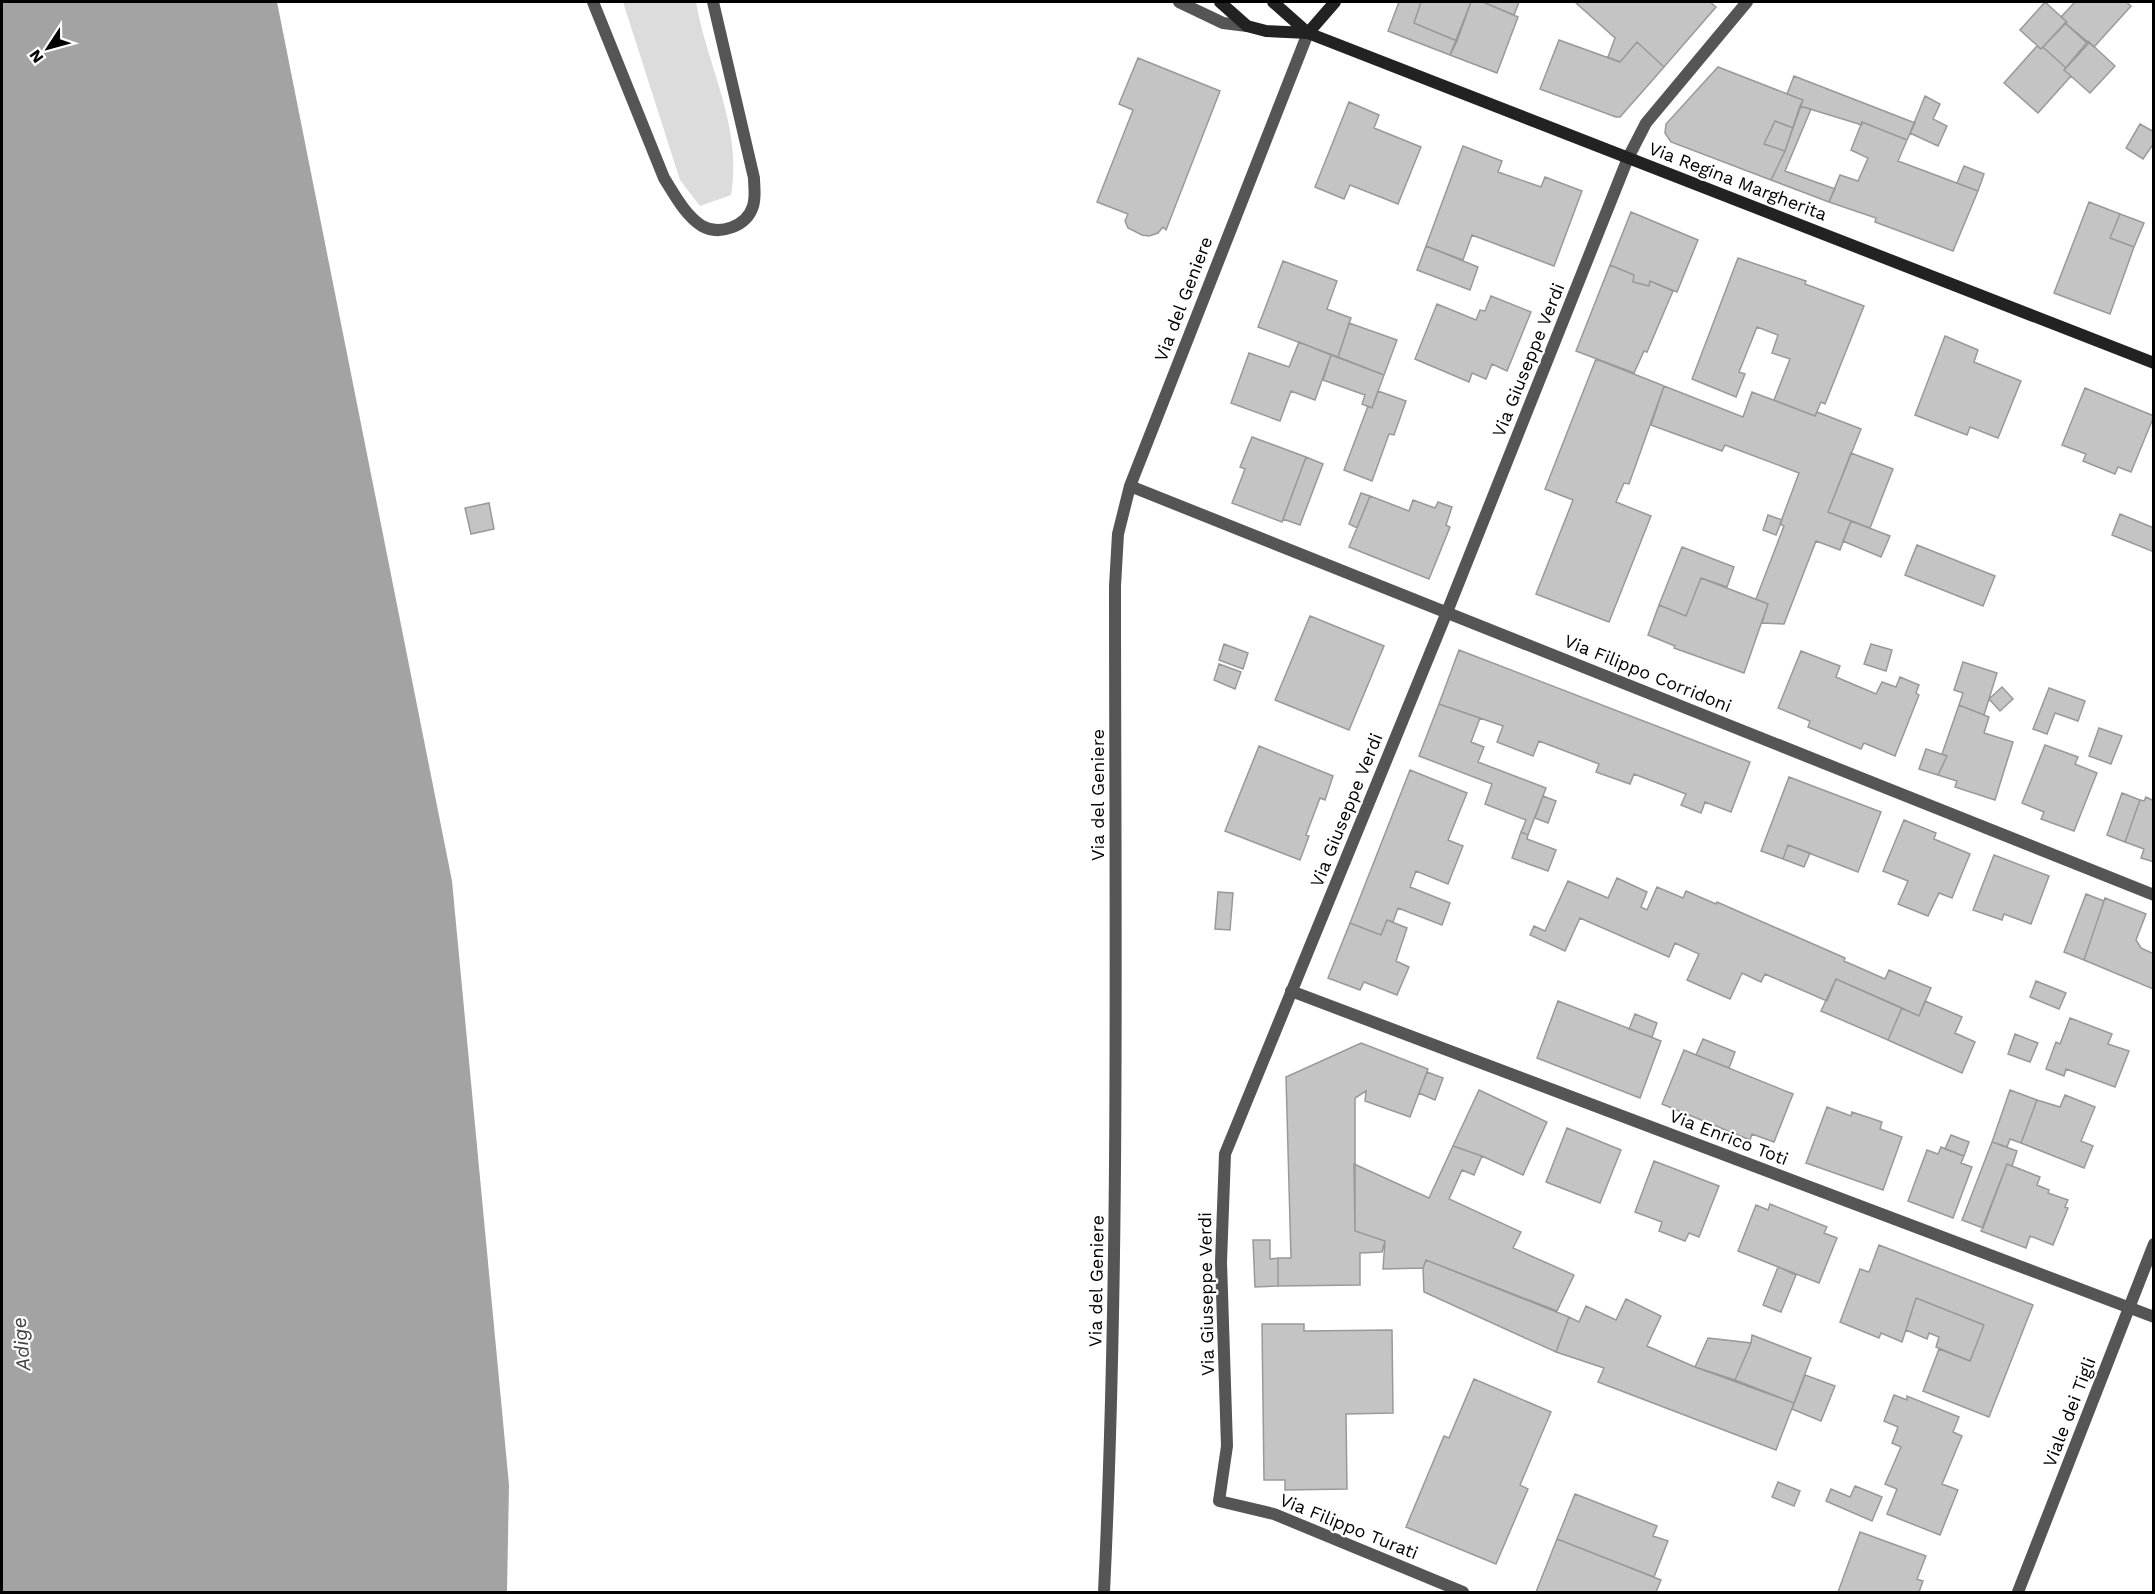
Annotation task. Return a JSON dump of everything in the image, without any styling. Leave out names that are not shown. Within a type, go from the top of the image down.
[{"type":"street","points":[[593,2],[664,178],[690,215],[703,226],[715,230],[737,225],[747,218],[753,207],[755,195],[754,178],[712,2]]},
{"type":"street","points":[[1179,2],[1223,22],[1266,31],[1308,33]]},
{"type":"street","points":[[1220,2],[1247,26]]},
{"type":"street","points":[[1273,2],[1308,33]]},
{"type":"street","points":[[1308,33],[1335,2]]},
{"type":"street","name":"Via Giuseppe Verdi","points":[[1219,1501],[1227,1446],[1221,1262],[1225,1154],[1447,612],[1628,158],[1646,123],[1747,2]]},
{"type":"street","name":"Via Regina Margherita","points":[[1308,33],[2154,363]]},
{"type":"street","name":"Via del Geniere","points":[[1104,1593],[1113,1389],[1116,586],[1119,534],[1130,486],[1308,33]]},
{"type":"street","name":"Via Filippo Corridoni","points":[[1130,486],[2154,895]]},
{"type":"street","name":"Via Enrico Toti","points":[[1291,991],[2154,1317]]},
{"type":"street","name":"Viale dei Tigli","points":[[2018,1593],[2154,1245]]},
{"type":"street","name":"Via Filippo Turati","points":[[1219,1501],[1274,1514],[1464,1593]]},
{"type":"shaded area","points":[[623,2],[696,2],[728,121],[733,170],[731,195],[700,206],[680,180]]},
{"type":"water","name":"Adige","points":[[2,2],[277,2],[452,881],[509,1485],[507,1592],[2,1592]]},
{"type":"building","points":[[1399,2],[1421,2],[1414,23],[1457,41],[1450,55],[1388,31]]},
{"type":"building","points":[[1421,2],[1471,2],[1457,41],[1414,23]]},
{"type":"building","points":[[1471,2],[1483,2],[1518,17],[1497,73],[1450,55]]},
{"type":"building","points":[[1483,2],[1519,2],[1514,15]]},
{"type":"building","points":[[1575,2],[1710,2],[1716,7],[1664,67],[1637,42],[1620,62],[1608,57],[1615,38]]},
{"type":"building","points":[[2045,2],[2067,22],[2041,49],[2020,30]]},
{"type":"building","points":[[2075,2],[2126,2],[2131,6],[2094,47],[2061,17]]},
{"type":"building","points":[[2065,23],[2088,44],[2066,68],[2043,47]]},
{"type":"building","points":[[1559,40],[1620,62],[1637,42],[1664,67],[1620,117],[1616,117],[1540,89]]},
{"type":"building","points":[[2088,41],[2115,66],[2090,93],[2064,70]]},
{"type":"building","points":[[2037,46],[2041,49],[2043,47],[2066,68],[2064,70],[2071,76],[2038,113],[2004,83]]},
{"type":"building","points":[[1138,58],[1220,91],[1166,230],[1163,227],[1158,233],[1149,236],[1128,228],[1125,221],[1128,214],[1097,202],[1133,110],[1119,104]]},
{"type":"building","points":[[1718,67],[1803,100],[1793,128],[1775,121],[1764,144],[1785,151],[1771,180],[1671,142],[1665,133],[1666,124]]},
{"type":"building","points":[[1794,76],[1915,123],[1907,140],[1862,122],[1862,125],[1800,106],[1803,100],[1787,94]]},
{"type":"building","points":[[1925,96],[1940,104],[1933,119],[1947,126],[1938,146],[1910,133]]},
{"type":"building","points":[[1349,102],[1379,115],[1374,128],[1421,147],[1398,204],[1350,185],[1344,199],[1315,187]]},
{"type":"building","points":[[1800,106],[1811,109],[1785,171],[1835,189],[1829,202],[1771,180],[1785,151]]},
{"type":"building","points":[[1775,121],[1793,128],[1785,151],[1764,144]]},
{"type":"building","points":[[1862,122],[1907,140],[1898,161],[1978,191],[1953,251],[1875,222],[1876,218],[1829,202],[1840,175],[1858,181],[1868,158],[1851,150]]},
{"type":"building","points":[[2140,124],[2154,132],[2154,143],[2143,159],[2126,148]]},
{"type":"building","points":[[1463,146],[1502,161],[1498,172],[1541,187],[1545,177],[1582,191],[1554,266],[1472,235],[1463,260],[1426,246]]},
{"type":"building","points":[[1964,166],[1984,174],[1978,191],[1957,183]]},
{"type":"building","points":[[2089,202],[2120,214],[2110,238],[2134,247],[2110,314],[2054,293]]},
{"type":"building","points":[[1631,212],[1698,240],[1677,292],[1650,281],[1649,286],[1633,282],[1634,275],[1610,265]]},
{"type":"building","points":[[2120,214],[2144,223],[2134,247],[2110,238]]},
{"type":"building","points":[[1426,246],[1478,267],[1470,290],[1417,270]]},
{"type":"building","points":[[1738,258],[1806,281],[1805,284],[1864,306],[1825,404],[1821,402],[1815,416],[1774,400],[1790,359],[1772,353],[1778,335],[1757,327],[1739,372],[1745,374],[1736,397],[1692,379]]},
{"type":"building","points":[[1283,261],[1337,281],[1327,309],[1351,318],[1338,357],[1258,327]]},
{"type":"building","points":[[1610,265],[1634,275],[1633,282],[1649,286],[1650,281],[1673,291],[1647,352],[1644,351],[1634,373],[1576,351]]},
{"type":"building","points":[[1491,296],[1531,312],[1507,371],[1492,364],[1486,379],[1472,373],[1469,382],[1415,359],[1437,304],[1476,320],[1480,310],[1485,311]]},
{"type":"building","points":[[1349,323],[1397,340],[1384,375],[1338,357]]},
{"type":"building","points":[[1945,336],[1978,350],[1974,362],[2021,381],[1998,438],[1970,427],[1967,435],[1915,415]]},
{"type":"building","points":[[1299,342],[1331,355],[1315,400],[1291,391],[1280,421],[1231,403],[1249,353],[1289,367]]},
{"type":"building","points":[[1331,355],[1384,375],[1372,408],[1362,404],[1365,395],[1323,380]]},
{"type":"building","points":[[1596,359],[1664,386],[1629,484],[1624,483],[1616,502],[1651,516],[1609,622],[1536,594],[1573,500],[1545,489]]},
{"type":"building","points":[[1664,386],[1743,417],[1752,392],[1815,416],[1817,412],[1861,429],[1828,512],[1851,521],[1840,550],[1816,541],[1784,624],[1762,623],[1768,604],[1756,599],[1784,526],[1780,524],[1799,473],[1725,445],[1722,451],[1651,425]]},
{"type":"building","points":[[2085,388],[2154,416],[2131,472],[2118,467],[2115,474],[2083,461],[2086,454],[2062,445]]},
{"type":"building","points":[[1378,391],[1406,401],[1394,435],[1389,434],[1372,481],[1344,470],[1368,406],[1372,408]]},
{"type":"building","points":[[1252,437],[1306,457],[1282,522],[1232,503],[1245,469],[1240,467]]},
{"type":"building","points":[[1851,453],[1893,469],[1870,528],[1828,512]]},
{"type":"building","points":[[1306,457],[1323,464],[1300,525],[1283,519]]},
{"type":"building","points":[[1361,493],[1370,496],[1357,528],[1349,524]]},
{"type":"building","points":[[1370,496],[1409,511],[1413,500],[1435,508],[1438,502],[1452,507],[1446,525],[1450,527],[1429,579],[1349,547]]},
{"type":"building","points":[[489,503],[494,529],[471,534],[465,508]]},
{"type":"building","points":[[2120,514],[2154,528],[2154,552],[2112,535]]},
{"type":"building","points":[[1768,515],[1782,520],[1776,535],[1763,530]]},
{"type":"building","points":[[1851,521],[1890,536],[1881,557],[1843,541]]},
{"type":"building","points":[[1917,545],[1995,576],[1983,606],[1905,575]]},
{"type":"building","points":[[1682,547],[1734,567],[1727,587],[1701,578],[1686,616],[1659,605]]},
{"type":"building","points":[[1701,578],[1768,604],[1744,673],[1674,648],[1675,646],[1648,635],[1659,605],[1686,616]]},
{"type":"building","points":[[1310,616],[1384,646],[1349,730],[1275,700]]},
{"type":"building","points":[[1224,644],[1248,653],[1243,669],[1219,660]]},
{"type":"building","points":[[1871,644],[1892,650],[1886,671],[1864,664]]},
{"type":"building","points":[[1459,650],[1750,762],[1731,812],[1705,802],[1701,813],[1681,805],[1686,794],[1634,774],[1630,784],[1596,772],[1599,764],[1539,741],[1533,756],[1497,742],[1503,726],[1439,704]]},
{"type":"building","points":[[1801,651],[1840,666],[1836,677],[1876,694],[1882,682],[1896,687],[1900,677],[1919,685],[1916,693],[1919,695],[1895,756],[1864,743],[1861,749],[1808,727],[1810,721],[1778,708]]},
{"type":"building","points":[[1963,662],[1997,673],[1984,715],[1959,705],[1963,693],[1954,690]]},
{"type":"building","points":[[1219,664],[1241,672],[1235,689],[1214,680]]},
{"type":"building","points":[[2002,687],[2013,699],[2000,711],[1989,699]]},
{"type":"building","points":[[2049,688],[2085,701],[2078,721],[2055,713],[2047,734],[2033,729]]},
{"type":"building","points":[[1439,704],[1480,718],[1471,742],[1484,747],[1478,762],[1546,788],[1528,835],[1521,832],[1526,820],[1485,804],[1492,784],[1419,756]]},
{"type":"building","points":[[1959,705],[1989,717],[1984,733],[2013,742],[1995,800],[1955,787],[1957,781],[1938,775],[1947,756],[1942,754]]},
{"type":"building","points":[[2099,728],[2122,736],[2111,764],[2089,756]]},
{"type":"building","points":[[2045,745],[2078,757],[2075,764],[2097,773],[2074,831],[2041,819],[2044,812],[2022,803]]},
{"type":"building","points":[[1259,746],[1333,776],[1325,800],[1320,798],[1306,835],[1309,836],[1300,860],[1225,831]]},
{"type":"building","points":[[1926,749],[1947,756],[1938,775],[1919,769]]},
{"type":"building","points":[[1410,770],[1467,793],[1448,840],[1463,846],[1448,884],[1416,871],[1410,887],[1450,903],[1442,925],[1398,908],[1393,922],[1387,920],[1381,935],[1350,923]]},
{"type":"building","points":[[1789,777],[1881,812],[1858,872],[1788,845],[1783,859],[1761,851]]},
{"type":"building","points":[[2122,793],[2140,800],[2125,842],[2107,835]]},
{"type":"building","points":[[1543,796],[1556,801],[1548,823],[1535,818]]},
{"type":"building","points":[[2146,797],[2154,801],[2154,862],[2141,858],[2144,849],[2125,842],[2140,800],[2144,801]]},
{"type":"building","points":[[1904,820],[1936,833],[1934,839],[1970,854],[1952,898],[1939,893],[1928,916],[1898,904],[1908,881],[1883,871]]},
{"type":"building","points":[[1521,832],[1528,835],[1527,839],[1556,850],[1548,871],[1512,858]]},
{"type":"building","points":[[1788,845],[1810,853],[1804,867],[1783,859]]},
{"type":"building","points":[[1994,855],[2049,876],[2031,924],[2004,914],[2002,920],[1973,910]]},
{"type":"building","points":[[1617,878],[1647,892],[1641,907],[1647,910],[1657,887],[1683,898],[1686,891],[1716,904],[1717,902],[1845,958],[1844,961],[1885,979],[1889,970],[1931,988],[1919,1016],[1836,979],[1827,1001],[1765,974],[1761,982],[1742,973],[1730,999],[1687,980],[1699,954],[1675,943],[1669,957],[1580,918],[1565,951],[1530,935],[1534,926],[1545,931],[1568,881],[1608,898]]},
{"type":"building","points":[[1218,892],[1233,893],[1230,930],[1215,929]]},
{"type":"building","points":[[2086,894],[2104,901],[2084,960],[2064,952]]},
{"type":"building","points":[[2105,898],[2146,914],[2136,940],[2141,948],[2154,954],[2153,989],[2084,960]]},
{"type":"building","points":[[1387,920],[1407,928],[1396,961],[1409,967],[1397,995],[1364,982],[1360,990],[1328,978],[1350,923],[1381,935]]},
{"type":"building","points":[[1836,979],[1902,1008],[1888,1040],[1821,1011]]},
{"type":"building","points":[[2036,981],[2066,993],[2059,1009],[2030,997]]},
{"type":"building","points":[[1558,1001],[1661,1041],[1640,1098],[1537,1058]]},
{"type":"building","points":[[1925,1001],[1962,1017],[1955,1033],[1975,1042],[1962,1073],[1888,1040],[1902,1008],[1919,1016]]},
{"type":"building","points":[[1635,1014],[1657,1023],[1652,1037],[1629,1029]]},
{"type":"building","points":[[2070,1018],[2112,1034],[2108,1044],[2129,1051],[2115,1087],[2066,1069],[2064,1076],[2046,1069],[2056,1042],[2060,1044]]},
{"type":"building","points":[[2015,1034],[2038,1043],[2030,1062],[2008,1054]]},
{"type":"building","points":[[1703,1039],[1735,1052],[1729,1068],[1696,1055]]},
{"type":"building","points":[[1361,1043],[1428,1069],[1410,1117],[1365,1101],[1366,1091],[1355,1098],[1355,1231],[1385,1241],[1382,1252],[1360,1253],[1360,1285],[1278,1286],[1278,1258],[1291,1258],[1286,1077]]},
{"type":"building","points":[[1684,1050],[1793,1094],[1774,1142],[1752,1134],[1750,1140],[1662,1104]]},
{"type":"building","points":[[1427,1072],[1443,1078],[1435,1100],[1419,1093]]},
{"type":"building","points":[[1479,1090],[1547,1122],[1523,1175],[1482,1156],[1453,1146]]},
{"type":"building","points":[[2010,1090],[2037,1100],[2021,1143],[2010,1139],[2007,1147],[1992,1142]]},
{"type":"building","points":[[2065,1095],[2095,1107],[2081,1141],[2093,1146],[2084,1168],[2021,1143],[2037,1100],[2060,1107]]},
{"type":"building","points":[[1827,1107],[1851,1116],[1852,1112],[1882,1122],[1880,1129],[1902,1137],[1883,1190],[1806,1163]]},
{"type":"building","points":[[1567,1128],[1621,1150],[1600,1203],[1546,1182]]},
{"type":"building","points":[[1951,1135],[1969,1142],[1964,1156],[1945,1149]]},
{"type":"building","points":[[1992,1142],[2017,1151],[2012,1166],[2007,1164],[1983,1228],[1962,1220]]},
{"type":"building","points":[[1453,1146],[1482,1156],[1474,1175],[1462,1170],[1449,1199],[1521,1232],[1513,1248],[1574,1275],[1557,1311],[1426,1260],[1423,1268],[1383,1269],[1385,1241],[1355,1231],[1354,1164],[1429,1198]]},
{"type":"building","points":[[1941,1147],[1964,1156],[1961,1163],[1972,1167],[1953,1218],[1908,1201],[1927,1150],[1938,1154]]},
{"type":"building","points":[[1654,1161],[1719,1186],[1699,1237],[1689,1233],[1685,1241],[1659,1231],[1662,1222],[1635,1212]]},
{"type":"building","points":[[2007,1164],[2040,1177],[2037,1185],[2049,1190],[2048,1193],[2068,1200],[2065,1207],[2068,1208],[2053,1245],[2030,1236],[2026,1248],[1981,1231]]},
{"type":"building","points":[[1770,1204],[1827,1227],[1824,1233],[1837,1238],[1819,1283],[1738,1251],[1756,1205],[1768,1210]]},
{"type":"building","points":[[1253,1240],[1270,1240],[1270,1259],[1278,1258],[1278,1286],[1255,1287]]},
{"type":"building","points":[[1879,1245],[2033,1305],[1989,1417],[1923,1391],[1939,1349],[1970,1361],[1984,1325],[1916,1298],[1902,1342],[1881,1333],[1879,1338],[1840,1322],[1860,1269],[1869,1272]]},
{"type":"building","points":[[1426,1260],[1569,1317],[1556,1352],[1424,1292],[1423,1268]]},
{"type":"building","points":[[1778,1267],[1796,1275],[1781,1312],[1763,1305]]},
{"type":"building","points":[[1916,1298],[1984,1325],[1970,1361],[1936,1347],[1939,1337],[1929,1333],[1927,1339],[1906,1330]]},
{"type":"building","points":[[1626,1299],[1661,1316],[1647,1346],[1695,1367],[1794,1403],[1776,1450],[1598,1382],[1604,1368],[1556,1352],[1569,1317],[1579,1322],[1586,1306],[1616,1320]]},
{"type":"building","points":[[1262,1324],[1304,1324],[1304,1331],[1392,1330],[1393,1413],[1346,1414],[1347,1489],[1285,1490],[1285,1480],[1264,1480]]},
{"type":"building","points":[[1752,1335],[1811,1358],[1794,1403],[1735,1380],[1751,1343]]},
{"type":"building","points":[[1708,1338],[1751,1343],[1735,1380],[1695,1367]]},
{"type":"building","points":[[1805,1375],[1835,1386],[1821,1421],[1792,1409]]},
{"type":"building","points":[[1474,1379],[1551,1412],[1520,1485],[1528,1489],[1496,1564],[1406,1527],[1444,1436],[1449,1438]]},
{"type":"building","points":[[1894,1395],[1907,1400],[1907,1396],[1959,1417],[1953,1432],[1962,1436],[1942,1484],[1958,1490],[1940,1535],[1887,1514],[1897,1489],[1885,1484],[1901,1447],[1892,1443],[1898,1427],[1884,1421]]},
{"type":"building","points":[[1778,1482],[1800,1491],[1794,1506],[1772,1497]]},
{"type":"building","points":[[1855,1486],[1882,1497],[1872,1521],[1826,1501],[1831,1489],[1850,1497]]},
{"type":"building","points":[[1575,1494],[1657,1526],[1653,1536],[1668,1541],[1654,1577],[1557,1539]]},
{"type":"building","points":[[1860,1532],[1926,1556],[1917,1579],[1923,1581],[1919,1592],[1838,1592]]},
{"type":"building","points":[[1557,1539],[1661,1580],[1656,1592],[1536,1592]]}]
